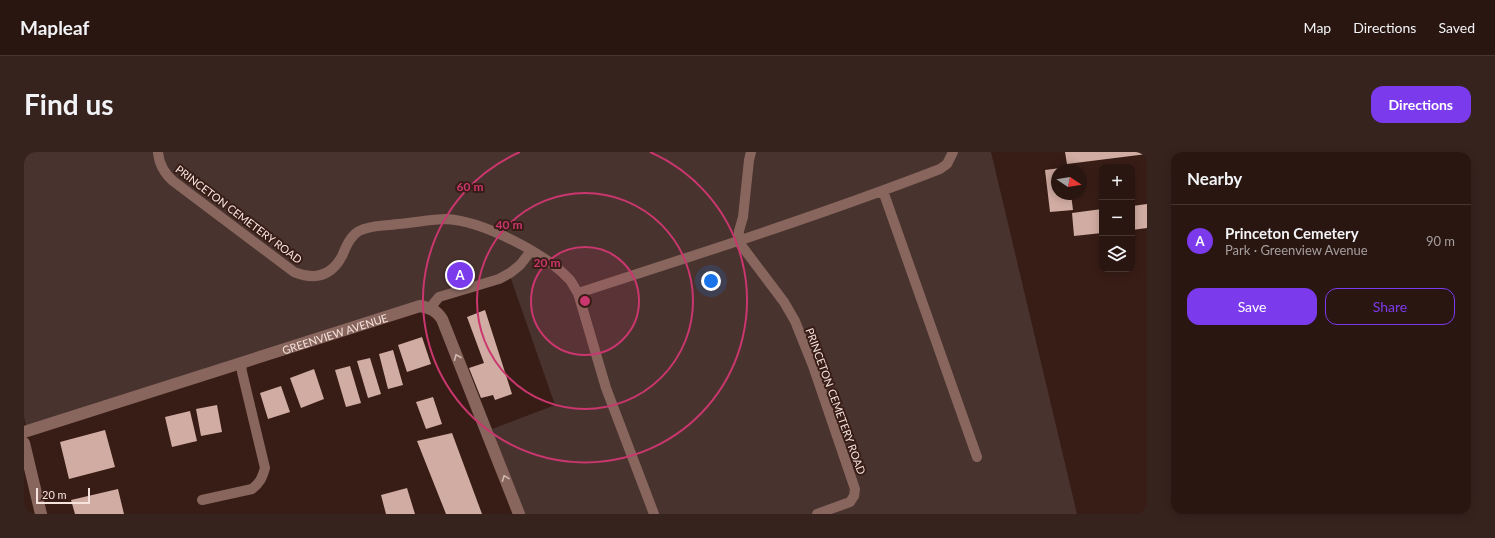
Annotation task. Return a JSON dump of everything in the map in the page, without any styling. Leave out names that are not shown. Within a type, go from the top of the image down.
[{"type":"street","name":"GREENVIEW AVENUE","points":[[24,432],[420,306],[430,308]]},
{"type":"street","points":[[430,308],[442,319],[519,514]]},
{"type":"street","points":[[24,443],[41,514]]},
{"type":"lane","name":"PRINCETON CEMETERY ROAD","points":[[158,152],[158,159],[165,173],[173,181],[294,272],[302,275],[314,277],[323,275],[331,269],[341,258],[350,239],[359,231],[373,227],[446,219],[463,222],[504,237],[531,251],[549,263],[570,280],[578,293],[606,388],[654,514]]},
{"type":"lane","points":[[738,241],[743,217],[751,152]]},
{"type":"lane","points":[[578,293],[738,241],[883,191],[940,169],[948,164],[953,152]]},
{"type":"lane","points":[[883,191],[977,457]]},
{"type":"lane","name":"PRINCETON CEMETERY ROAD","points":[[738,241],[784,302],[795,321],[813,366],[855,489],[854,496],[850,502],[817,514]]},
{"type":"lane","points":[[430,308],[439,297],[499,279],[510,273],[520,265],[531,251]]},
{"type":"lane","points":[[202,500],[252,489],[262,479],[264,468],[241,363]]},
{"type":"shaded area","points":[[24,152],[991,152],[1077,514],[524,514],[492,429],[555,405],[510,276],[26,426],[24,417]]},
{"type":"building","points":[[1065,152],[1147,152],[1147,154],[1067,164]]},
{"type":"building","points":[[1051,169],[1051,200],[1072,200],[1073,210],[1050,212],[1045,170]]},
{"type":"building","points":[[1147,204],[1147,228],[1135,230],[1135,206]]},
{"type":"building","points":[[1099,209],[1099,233],[1074,236],[1072,213]]},
{"type":"building","points":[[485,310],[512,394],[495,400],[493,395],[481,398],[469,368],[484,363],[467,317]]},
{"type":"building","points":[[422,337],[431,364],[407,372],[398,345]]},
{"type":"building","points":[[393,350],[403,385],[388,389],[379,354]]},
{"type":"building","points":[[370,358],[381,394],[368,398],[357,361]]},
{"type":"building","points":[[350,366],[361,403],[346,407],[335,370]]},
{"type":"building","points":[[314,369],[324,399],[301,408],[290,378]]},
{"type":"building","points":[[281,386],[290,412],[268,419],[260,393]]},
{"type":"building","points":[[433,397],[442,424],[426,429],[416,402]]},
{"type":"building","points":[[217,405],[222,432],[201,436],[196,409]]},
{"type":"building","points":[[190,411],[197,441],[172,447],[165,417]]},
{"type":"building","points":[[105,430],[115,467],[69,479],[60,442]]},
{"type":"building","points":[[452,433],[482,514],[446,514],[417,441]]},
{"type":"building","points":[[407,488],[415,514],[386,514],[381,495]]},
{"type":"building","points":[[118,489],[124,514],[75,514],[71,500]]},
{"type":"place","name":"Princeton Cemetery","points":[[460,275]]}]
